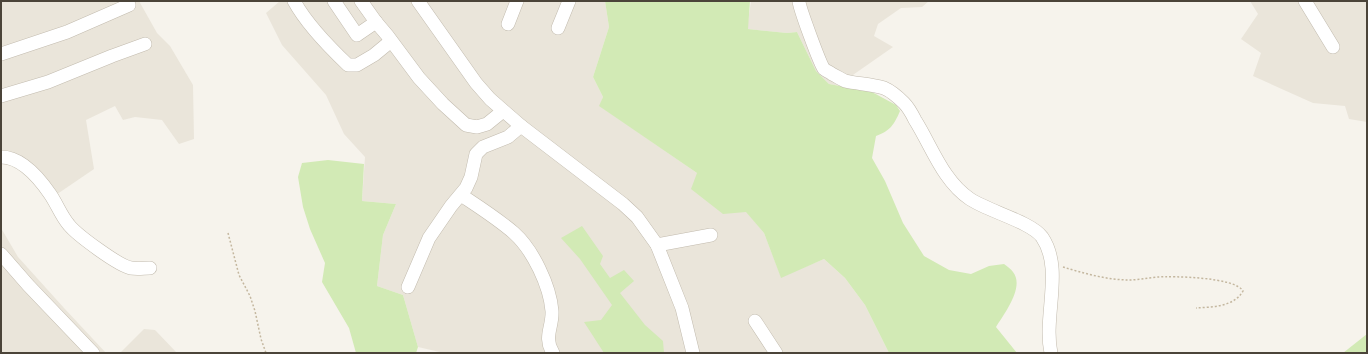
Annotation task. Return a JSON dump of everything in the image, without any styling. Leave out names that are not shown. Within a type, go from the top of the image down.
[{"type":"street","points":[[294,1],[313,27],[336,54],[348,65],[357,65],[374,55],[391,41]]},
{"type":"street","points":[[334,1],[357,35],[376,22]]},
{"type":"street","points":[[361,1],[429,88],[454,115],[466,125],[477,127],[487,124],[503,111]]},
{"type":"street","points":[[418,1],[476,83],[490,100],[521,126],[623,204],[637,217],[657,245],[682,308],[693,353]]},
{"type":"street","points":[[508,24],[517,1]]},
{"type":"street","points":[[558,28],[569,1]]},
{"type":"street","points":[[800,1],[801,12],[824,69],[844,80],[885,89],[905,104],[925,136],[948,178],[969,199],[991,211],[1033,228],[1041,236],[1047,246],[1053,282],[1049,321],[1049,341],[1051,353]]},
{"type":"street","points":[[1305,1],[1333,47]]},
{"type":"street","points":[[1,54],[67,32],[129,5]]},
{"type":"street","points":[[1,96],[48,82],[145,44]]},
{"type":"street","points":[[408,287],[428,238],[451,206],[461,195],[471,177],[476,154],[483,147],[508,137],[521,126]]},
{"type":"street","points":[[1,157],[10,157],[19,162],[32,173],[50,194],[69,226],[109,258],[121,265],[131,268],[150,268]]},
{"type":"street","points":[[461,195],[504,225],[526,246],[548,289],[552,313],[548,335],[549,344],[553,353]]},
{"type":"street","points":[[657,245],[711,235]]},
{"type":"street","points":[[1,254],[28,285],[93,353]]},
{"type":"street","points":[[755,321],[776,353]]},
{"type":"path","points":[[228,233],[239,275],[253,304],[261,339],[266,353]]},
{"type":"path","points":[[1051,263],[1097,276],[1129,280],[1158,277],[1215,280],[1234,283],[1241,287],[1243,291],[1240,297],[1220,306],[1196,308]]},
{"type":"shaded area","points":[[1,1],[139,1],[157,33],[170,46],[193,85],[194,139],[179,144],[162,120],[135,117],[123,120],[115,106],[86,120],[94,169],[47,201],[31,178],[17,167],[1,164]]},
{"type":"shaded area","points":[[280,1],[605,1],[609,27],[593,77],[603,97],[600,106],[697,173],[746,211],[764,233],[781,277],[824,259],[845,278],[865,305],[889,353],[444,353],[418,347],[403,295],[377,286],[383,235],[396,204],[362,201],[365,157],[344,134],[326,95],[282,45],[266,13]]},
{"type":"shaded area","points":[[751,1],[929,1],[922,7],[901,8],[878,24],[874,36],[893,47],[850,77],[850,88],[829,84],[816,71],[797,32],[787,33],[747,29]]},
{"type":"shaded area","points":[[1250,1],[1367,1],[1367,122],[1349,119],[1345,106],[1313,103],[1253,76],[1261,53],[1241,39],[1258,14]]},
{"type":"shaded area","points":[[1,228],[18,257],[106,353],[1,353]]},
{"type":"shaded area","points":[[144,329],[155,330],[177,353],[120,353]]},
{"type":"green space","points":[[605,1],[750,1],[748,29],[787,33],[797,32],[816,71],[829,84],[872,92],[896,105],[900,111],[898,116],[888,130],[876,136],[872,158],[885,181],[903,223],[924,256],[949,270],[971,274],[989,266],[1004,264],[1012,271],[1016,278],[1017,285],[1015,293],[1008,308],[996,327],[1017,353],[889,353],[865,305],[845,278],[824,259],[781,278],[764,233],[746,212],[723,214],[691,189],[697,173],[599,106],[603,97],[593,77],[609,27]]},
{"type":"green space","points":[[328,160],[364,164],[362,201],[396,204],[383,235],[377,286],[403,295],[418,347],[416,353],[356,353],[349,328],[322,282],[325,263],[310,229],[303,207],[298,177],[302,163]]},
{"type":"green space","points":[[582,226],[603,256],[600,264],[610,278],[624,270],[634,281],[620,293],[645,325],[663,341],[664,353],[604,353],[584,322],[601,320],[612,305],[580,259],[561,238]]},
{"type":"green space","points":[[1367,334],[1367,353],[1343,353]]}]
